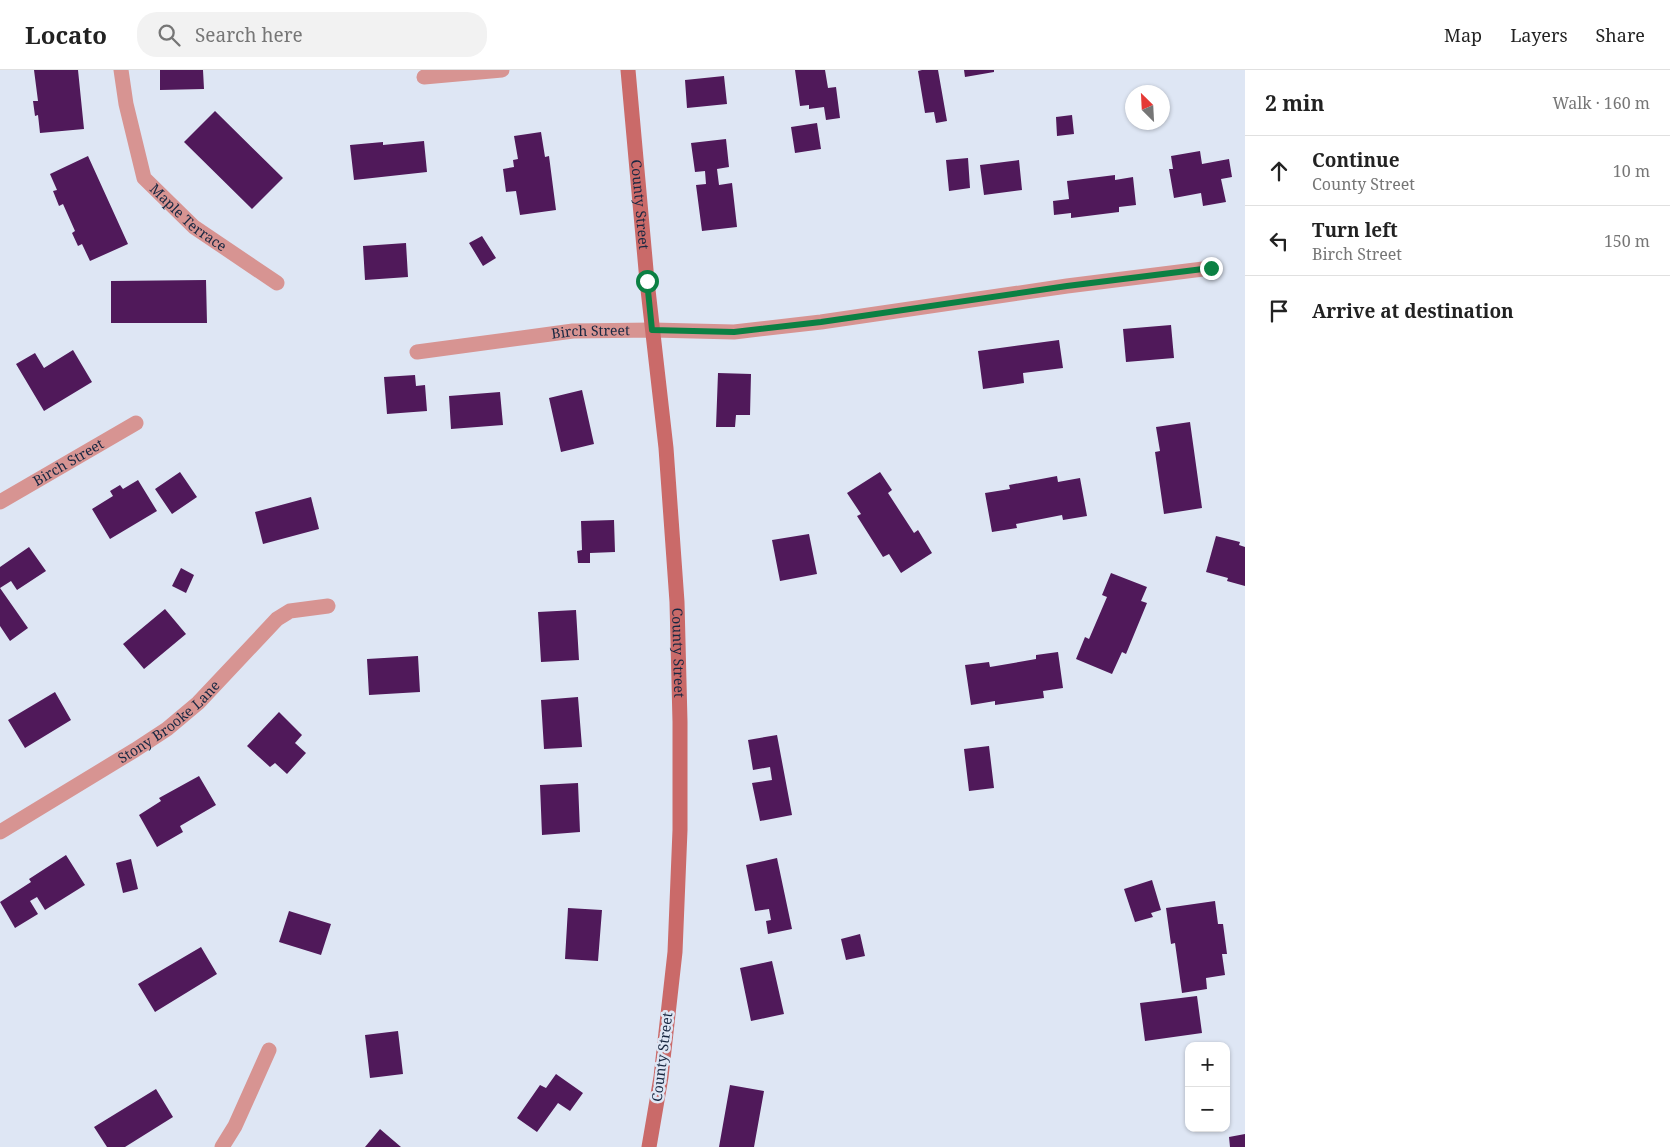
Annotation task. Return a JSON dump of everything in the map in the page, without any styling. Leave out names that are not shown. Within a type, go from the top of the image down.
[{"type":"main road","name":"County Street","points":[[628,70],[652,330],[666,448],[677,602],[680,722],[680,830],[675,952],[661,1077],[650,1147]]},
{"type":"street","name":"Maple Terrace","points":[[121,70],[126,104],[144,178],[194,227],[276,283]]},
{"type":"street","points":[[424,77],[502,70]]},
{"type":"street","name":"Birch Street","points":[[416,352],[573,331],[734,332],[821,322],[1067,286],[1211,268]]},
{"type":"street","name":"Birch Street","points":[[0,502],[136,423]]},
{"type":"street","name":"Stony Brooke Lane","points":[[0,832],[135,750],[167,728],[198,703],[277,619],[290,611],[328,606]]},
{"type":"street","points":[[222,1147],[235,1126],[269,1050]]},
{"type":"building","points":[[34,70],[78,70],[84,129],[40,133],[38,115],[35,116],[33,101],[38,101]]},
{"type":"building","points":[[160,70],[203,70],[204,89],[160,90]]},
{"type":"building","points":[[795,70],[825,70],[828,88],[836,87],[840,118],[826,120],[824,107],[809,109],[809,105],[800,106]]},
{"type":"building","points":[[938,70],[947,121],[936,123],[934,112],[925,113],[918,71]]},
{"type":"building","points":[[964,70],[994,70],[994,72],[965,77]]},
{"type":"building","points":[[724,76],[727,104],[687,108],[685,80]]},
{"type":"building","points":[[215,111],[283,178],[252,209],[184,142]]},
{"type":"building","points":[[1072,115],[1074,134],[1057,136],[1056,117]]},
{"type":"building","points":[[817,123],[821,149],[795,153],[791,127]]},
{"type":"building","points":[[541,132],[545,157],[549,156],[556,210],[520,215],[516,191],[506,192],[503,169],[514,167],[513,160],[518,159],[514,136]]},
{"type":"building","points":[[726,139],[729,167],[717,169],[719,185],[732,183],[737,227],[702,231],[696,185],[706,184],[705,171],[695,172],[691,143]]},
{"type":"building","points":[[424,141],[427,172],[354,180],[350,145],[383,142],[383,145]]},
{"type":"building","points":[[1200,151],[1202,164],[1229,159],[1232,177],[1221,179],[1226,202],[1203,206],[1201,193],[1174,198],[1169,169],[1173,169],[1171,156]]},
{"type":"building","points":[[88,156],[128,244],[90,261],[82,244],[78,246],[72,233],[75,231],[63,204],[59,206],[53,191],[57,190],[50,174]]},
{"type":"building","points":[[968,158],[970,188],[949,191],[946,160]]},
{"type":"building","points":[[1019,160],[1022,190],[984,195],[980,165]]},
{"type":"building","points":[[1115,175],[1115,180],[1133,177],[1136,205],[1119,207],[1119,212],[1071,218],[1071,213],[1054,215],[1053,201],[1069,199],[1067,181]]},
{"type":"building","points":[[482,236],[496,258],[483,266],[469,243]]},
{"type":"building","points":[[406,243],[408,277],[365,280],[363,246]]},
{"type":"building","points":[[206,280],[207,323],[111,323],[111,281]]},
{"type":"building","points":[[1171,325],[1174,358],[1126,362],[1123,329]]},
{"type":"building","points":[[1059,340],[1063,368],[1023,373],[1024,383],[983,389],[978,351]]},
{"type":"building","points":[[73,350],[92,382],[44,411],[16,364],[35,353],[44,368]]},
{"type":"building","points":[[718,373],[751,374],[750,415],[736,415],[735,427],[716,427]]},
{"type":"building","points":[[415,375],[416,386],[425,385],[427,411],[387,414],[384,377]]},
{"type":"building","points":[[582,390],[594,444],[561,452],[549,398]]},
{"type":"building","points":[[500,392],[503,425],[451,429],[449,396]]},
{"type":"building","points":[[1190,422],[1202,508],[1164,514],[1155,452],[1160,451],[1156,427]]},
{"type":"building","points":[[180,472],[197,497],[172,514],[155,489]]},
{"type":"building","points":[[880,472],[892,490],[888,493],[914,533],[918,530],[932,553],[901,573],[889,554],[883,557],[857,516],[861,514],[847,493]]},
{"type":"building","points":[[1057,476],[1058,482],[1080,478],[1087,516],[1063,520],[1062,515],[1016,524],[1017,528],[992,532],[985,493],[1010,489],[1009,485]]},
{"type":"building","points":[[138,480],[157,511],[110,539],[92,509],[113,496],[110,491],[120,485],[123,489]]},
{"type":"building","points":[[311,497],[319,529],[263,544],[255,512]]},
{"type":"building","points":[[614,520],[615,552],[590,553],[590,563],[578,563],[577,551],[582,550],[581,521]]},
{"type":"building","points":[[809,534],[817,574],[780,581],[772,540]]},
{"type":"building","points":[[1216,536],[1240,542],[1239,545],[1245,547],[1245,586],[1227,581],[1228,578],[1206,572]]},
{"type":"building","points":[[29,547],[46,571],[17,590],[11,581],[0,588],[0,567]]},
{"type":"building","points":[[181,568],[194,575],[186,593],[172,586]]},
{"type":"building","points":[[1111,573],[1147,587],[1141,601],[1147,603],[1126,654],[1122,652],[1112,674],[1076,659],[1085,637],[1089,639],[1107,597],[1102,595]]},
{"type":"building","points":[[0,588],[28,628],[10,641],[0,626]]},
{"type":"building","points":[[165,609],[186,634],[144,669],[123,644]]},
{"type":"building","points":[[576,610],[579,660],[541,662],[538,612]]},
{"type":"building","points":[[1058,652],[1063,688],[1043,691],[1044,698],[995,705],[995,701],[971,705],[965,665],[989,662],[990,667],[1036,659],[1036,655]]},
{"type":"building","points":[[418,656],[420,692],[369,695],[367,659]]},
{"type":"building","points":[[55,692],[71,720],[25,748],[8,720]]},
{"type":"building","points":[[578,697],[582,747],[544,749],[541,700]]},
{"type":"building","points":[[279,712],[302,735],[295,743],[306,753],[287,774],[275,763],[270,767],[247,746]]},
{"type":"building","points":[[777,735],[792,815],[760,821],[752,783],[772,780],[770,767],[753,770],[748,740]]},
{"type":"building","points":[[989,746],[994,788],[969,791],[964,749]]},
{"type":"building","points":[[199,776],[216,805],[180,826],[183,832],[157,847],[139,815],[161,801],[159,798]]},
{"type":"building","points":[[578,783],[580,832],[542,835],[540,785]]},
{"type":"building","points":[[66,855],[85,885],[45,910],[37,897],[30,901],[38,914],[15,928],[0,902],[31,882],[29,879]]},
{"type":"building","points":[[777,858],[792,929],[768,934],[766,921],[771,920],[769,909],[755,911],[746,865]]},
{"type":"building","points":[[131,859],[138,889],[123,893],[116,863]]},
{"type":"building","points":[[1152,880],[1161,910],[1151,913],[1153,917],[1135,922],[1124,889]]},
{"type":"building","points":[[1215,901],[1218,924],[1223,924],[1227,954],[1222,954],[1225,975],[1206,978],[1207,989],[1182,993],[1175,943],[1171,944],[1166,908]]},
{"type":"building","points":[[568,908],[602,910],[598,961],[565,959]]},
{"type":"building","points":[[289,911],[331,924],[321,955],[279,942]]},
{"type":"building","points":[[860,934],[865,956],[846,960],[841,939]]},
{"type":"building","points":[[201,947],[217,974],[155,1012],[138,984]]},
{"type":"building","points":[[772,961],[784,1014],[751,1021],[740,968]]},
{"type":"building","points":[[1197,996],[1202,1033],[1145,1041],[1140,1003]]},
{"type":"building","points":[[398,1031],[403,1074],[370,1078],[365,1035]]},
{"type":"building","points":[[556,1074],[583,1093],[570,1111],[558,1103],[537,1132],[517,1118],[540,1085],[546,1088]]},
{"type":"building","points":[[730,1085],[764,1091],[754,1147],[719,1147]]},
{"type":"building","points":[[156,1089],[173,1117],[125,1147],[107,1147],[94,1127]]},
{"type":"building","points":[[380,1129],[401,1147],[365,1147]]},
{"type":"building","points":[[1245,1134],[1245,1147],[1230,1147],[1229,1137]]},
{"type":"route","points":[[647,281],[652,330],[734,332],[821,322],[1067,286],[1211,268]]}]
